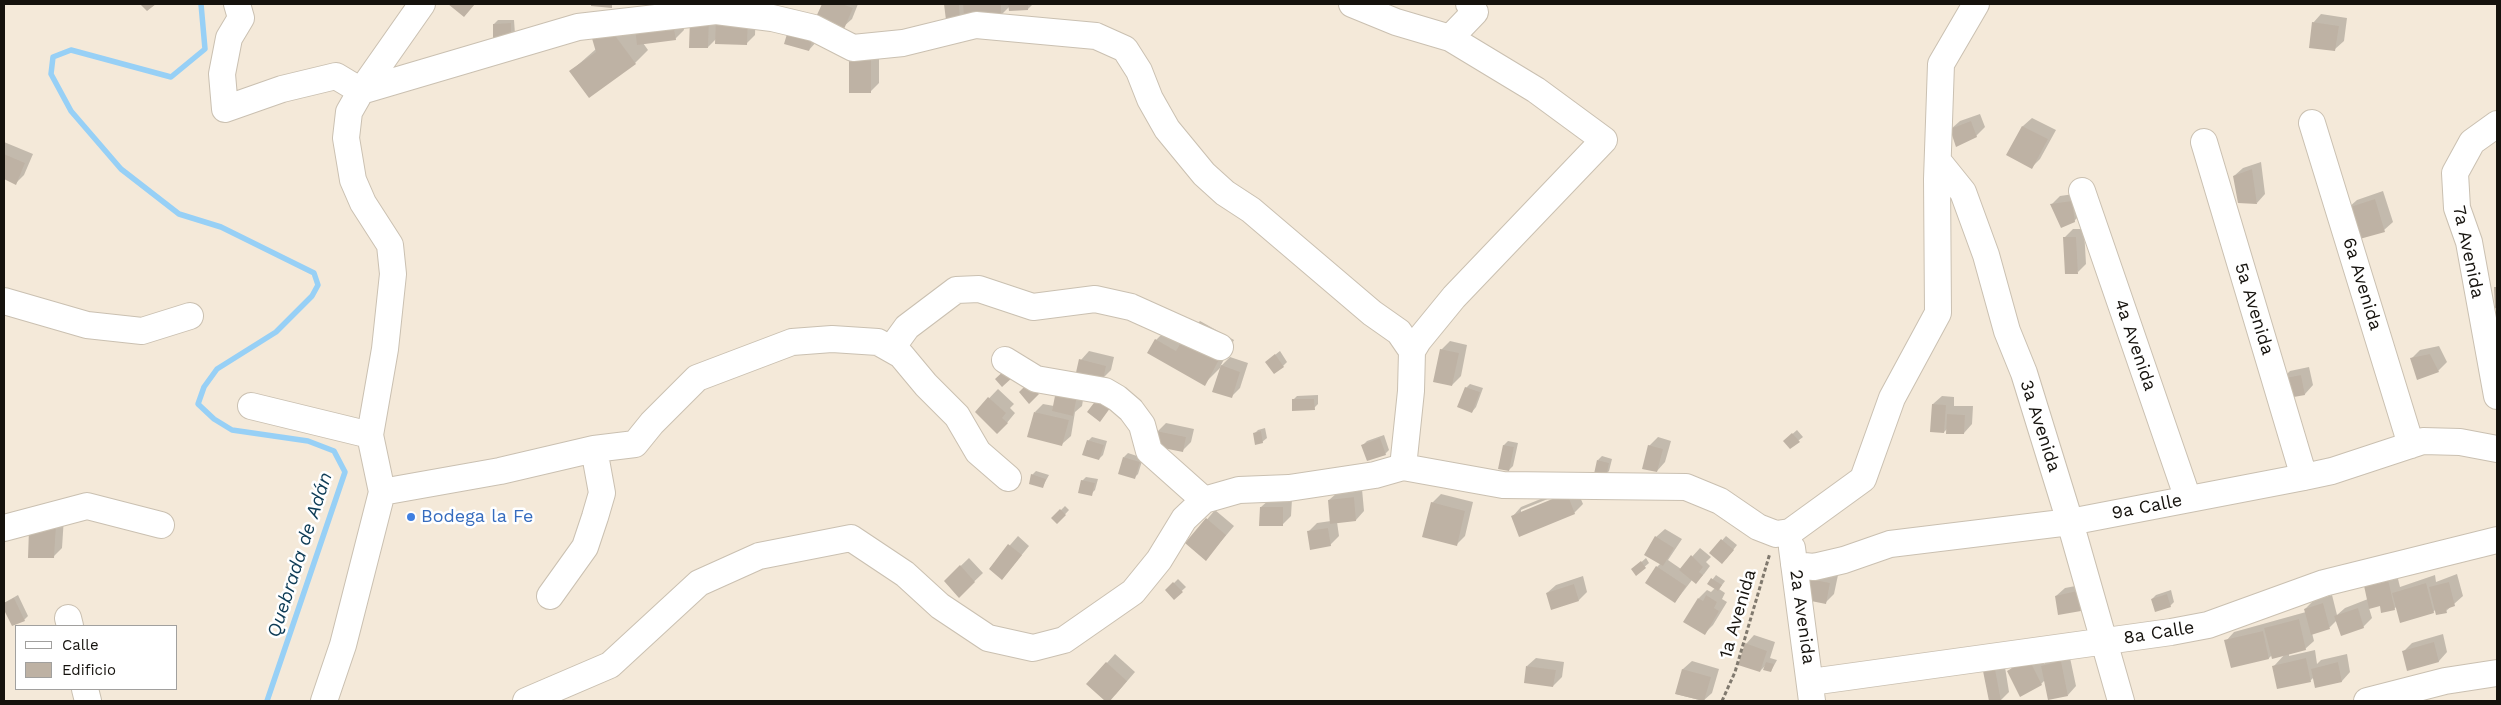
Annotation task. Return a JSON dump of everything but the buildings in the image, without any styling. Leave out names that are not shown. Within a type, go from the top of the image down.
[{"type":"street","points":[[237,4],[241,18],[229,38],[222,74],[225,110],[282,89],[336,76],[360,91],[578,27],[716,11],[772,18],[814,28],[853,48],[903,43],[976,25],[1096,36],[1125,49],[1139,71],[1150,99],[1167,129],[1204,174],[1365,307],[1399,332],[1412,351]]},
{"type":"street","points":[[324,701],[343,645],[382,492],[370,435],[385,349],[393,274],[390,245],[363,203],[354,180],[346,138],[348,112],[360,91],[422,4]]},
{"type":"street","points":[[1352,4],[1396,22],[1450,38],[1536,90],[1604,140],[1454,297],[1418,341],[1412,351],[1411,391],[1403,467]]},
{"type":"street","points":[[1450,38],[1475,12],[1469,4]]},
{"type":"street","points":[[526,701],[610,665],[699,583],[760,556],[851,538],[905,574],[940,606],[988,638],[1033,648],[1064,640],[1133,592],[1159,560],[1184,520],[1204,500],[1239,490],[1289,488],[1375,475],[1403,467],[1503,485],[1686,487],[1720,501],[1758,527],[1783,533],[1863,479],[1892,398],[1938,313],[1938,161],[1941,64],[1976,4]]},
{"type":"street","name":"6a Avenida","points":[[2312,123],[2411,445]]},
{"type":"street","name":"7a Avenida","points":[[2497,124],[2472,142],[2455,173],[2457,208],[2468,242],[2497,396]]},
{"type":"street","name":"5a Avenida","points":[[2204,142],[2304,477]]},
{"type":"street","name":"3a Avenida","points":[[1938,161],[1963,192],[1986,255],[2008,331],[2024,374],[2070,522],[2120,701]]},
{"type":"street","name":"4a Avenida","points":[[2082,191],[2188,499]]},
{"type":"street","points":[[891,349],[907,327],[956,290],[979,289],[1033,307],[1071,300],[1095,299],[1130,307],[1220,347]]},
{"type":"street","points":[[4,300],[87,325],[142,331],[190,316]]},
{"type":"street","points":[[382,492],[500,471],[594,449],[635,444],[652,423],[697,378],[792,342],[832,339],[878,342],[901,355],[926,385],[957,416],[978,452],[1008,478]]},
{"type":"street","points":[[1005,360],[1036,379],[1105,391],[1117,398],[1142,425],[1149,452],[1204,500]]},
{"type":"street","points":[[250,406],[370,435]]},
{"type":"street","name":"9a Calle","points":[[1794,565],[1814,567],[1844,560],[1890,544],[2070,522],[2332,472],[2423,441],[2460,442],[2497,448]]},
{"type":"street","points":[[550,596],[585,547],[600,501],[602,493],[594,449]]},
{"type":"street","points":[[4,528],[87,506],[161,525]]},
{"type":"street","name":"2a Avenida","points":[[1783,533],[1794,565],[1812,692]]},
{"type":"street","name":"8a Calle","points":[[1812,692],[2208,625],[2324,583],[2497,540]]},
{"type":"street","points":[[2367,701],[2445,681],[2497,673]]},
{"type":"path","name":"1a Avenida","points":[[1722,701],[1735,672],[1783,533]]},
{"type":"waterway","name":"Quebrada de Adán","points":[[201,4],[205,49],[171,77],[71,50],[53,57],[51,74],[71,111],[121,169],[179,214],[221,227],[314,273],[318,285],[312,296],[276,332],[217,369],[204,387],[198,404],[214,419],[232,430],[308,441],[334,451],[345,472],[267,701]]},
{"type":"place","name":"Bodega la Fe","points":[[411,517]]}]
